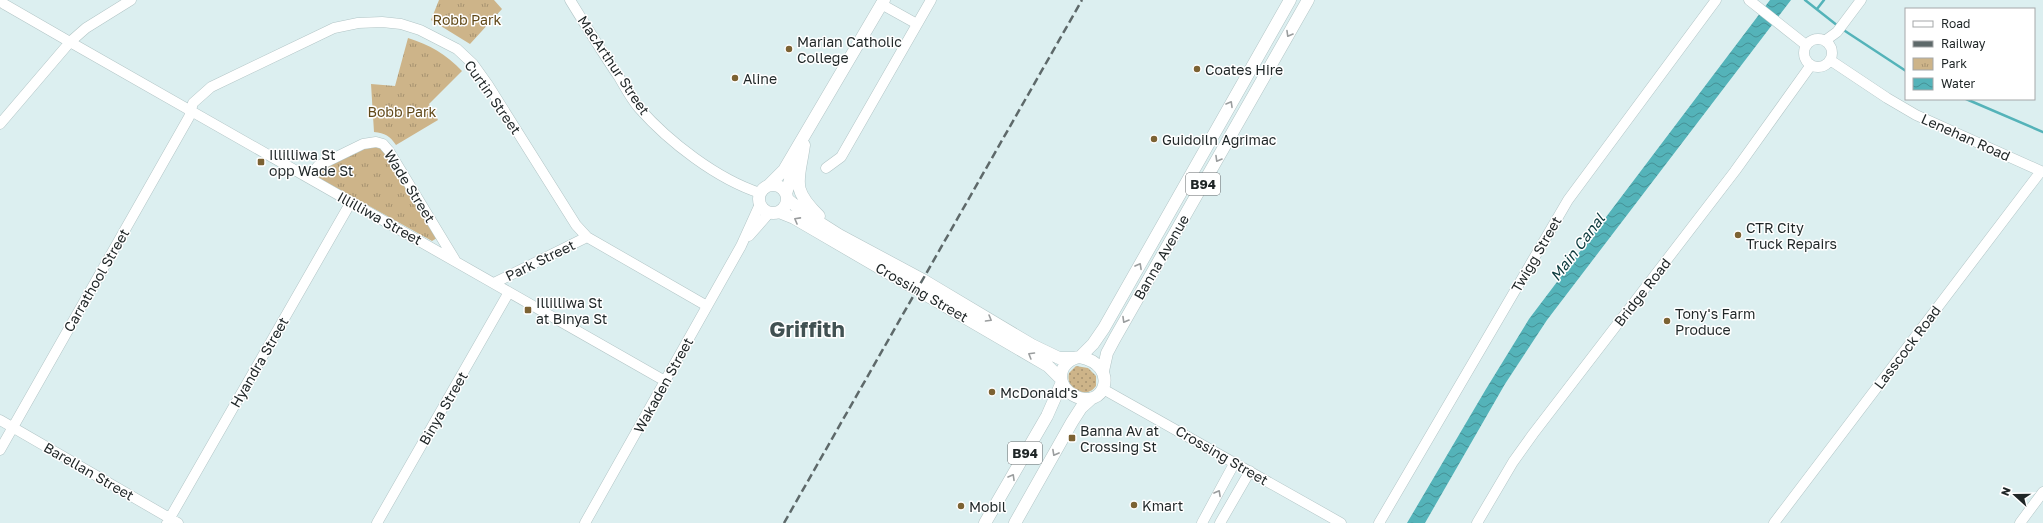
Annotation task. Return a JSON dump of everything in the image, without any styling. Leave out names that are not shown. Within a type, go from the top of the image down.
[{"type":"main road","name":"Banna Avenue","points":[[1077,357],[1093,344],[1104,328],[1290,0]]},
{"type":"main road","name":"Banna Avenue","points":[[1103,371],[1107,353],[1115,338],[1308,0]]},
{"type":"main road","name":"Wakaden Street","points":[[763,194],[784,170],[883,2]]},
{"type":"main road","name":"Wakaden Street","points":[[787,197],[792,170],[814,121]]},
{"type":"main road","name":"Crossing Street","points":[[804,145],[799,172],[800,191],[805,202],[839,234]]},
{"type":"main road","points":[[777,185],[784,190],[787,197],[785,206],[774,212],[763,208],[763,194],[777,185]]},
{"type":"main road","name":"Crossing Street","points":[[787,197],[806,214],[839,234],[923,280],[1047,353],[1059,358],[1077,357]]},
{"type":"main road","name":"Crossing Street","points":[[774,212],[794,218],[918,288],[1053,369],[1061,380]]},
{"type":"main road","points":[[1077,357],[1094,361],[1103,371]]},
{"type":"main road","name":"B94","points":[[985,523],[1047,416],[1061,380],[1064,366],[1077,357]]},
{"type":"main road","name":"B94","points":[[1016,523],[1081,408],[1103,389],[1105,383],[1103,371]]},
{"type":"main road","points":[[1061,380],[1065,389],[1076,396],[1086,399],[1092,398]]},
{"type":"street","name":"Illilliwa Street","points":[[0,0],[4,4],[52,32],[456,260],[665,381]]},
{"type":"street","points":[[0,124],[70,42],[86,28],[131,0]]},
{"type":"street","name":"MacArthur Street","points":[[570,0],[638,107],[658,128],[693,156],[712,168],[735,182],[763,194]]},
{"type":"street","points":[[826,168],[841,157],[931,0]]},
{"type":"street","name":"Twigg Street","points":[[1379,523],[1568,200],[1716,0]]},
{"type":"street","points":[[1826,40],[1832,50],[1830,60],[1822,66],[1811,65],[1805,57],[1806,45],[1813,39],[1826,40],[1837,32],[1861,0]]},
{"type":"street","points":[[1752,1],[1806,45]]},
{"type":"street","name":"Wakaden Street","points":[[883,2],[917,24]]},
{"type":"street","name":"Curtin Street","points":[[192,110],[193,103],[210,87],[334,28],[358,23],[382,22],[401,24],[420,30],[457,49],[472,64],[488,85],[576,225],[587,237],[707,306]]},
{"type":"street","name":"Lenehan Road","points":[[1830,60],[1887,98],[1916,115],[2042,172]]},
{"type":"street","name":"Bridge Road","points":[[1477,523],[1505,476],[1533,434],[1735,171],[1811,65]]},
{"type":"street","name":"Carrathool Street","points":[[0,450],[192,110]]},
{"type":"street","name":"Wade Street","points":[[309,177],[318,166],[363,144],[376,142],[383,144],[389,151],[456,260]]},
{"type":"street","name":"Lasscock Road","points":[[1774,523],[2042,172]]},
{"type":"street","name":"Wakaden Street","points":[[585,523],[741,246],[763,194]]},
{"type":"street","name":"Hyandra Street","points":[[172,521],[351,202]]},
{"type":"street","name":"Wakaden Street","points":[[741,246],[774,212]]},
{"type":"street","name":"Park Street","points":[[494,283],[587,237]]},
{"type":"street","name":"Binya Street","points":[[377,523],[509,292]]},
{"type":"street","name":"Crossing Street","points":[[1103,389],[1235,462],[1340,523]]},
{"type":"street","name":"Barellan Street","points":[[0,420],[172,521]]},
{"type":"street","points":[[1202,523],[1235,462]]},
{"type":"street","points":[[1220,523],[1250,471]]},
{"type":"street","points":[[2020,523],[2043,492]]},
{"type":"green space","name":"Robb Park","points":[[439,0],[494,0],[502,9],[470,44],[431,20]]},
{"type":"green space","name":"Bobb Park","points":[[408,38],[437,51],[462,71],[429,104],[438,120],[396,145],[392,139],[387,136],[374,132],[371,84],[395,86]]},
{"type":"green space","points":[[373,144],[389,151],[437,238],[432,241],[317,177],[318,170]]},
{"type":"green space","points":[[1076,366],[1088,368],[1096,376],[1096,386],[1092,390],[1082,393],[1073,388],[1070,384],[1069,373]]},
{"type":"water","points":[[1770,0],[1791,0],[1547,320],[1505,384],[1425,523],[1407,523],[1529,319]]},
{"type":"waterway","points":[[1805,0],[1838,26]]},
{"type":"waterway","points":[[1817,9],[1824,0]]},
{"type":"waterway","points":[[1842,29],[1905,70]]},
{"type":"waterway","points":[[1968,100],[2043,132]]},
{"type":"railway","points":[[784,523],[1082,0]]},
{"type":"place","name":"Marian Catholic College","points":[[789,49]]},
{"type":"place","name":"Coates Hire","points":[[1197,69]]},
{"type":"place","name":"Aline","points":[[735,78]]},
{"type":"place","name":"Guidoiln Agrimac","points":[[1154,139]]},
{"type":"place","name":"Illilliwa St opp Wade St","points":[[261,162]]},
{"type":"place","name":"CTR City Truck Repairs","points":[[1738,235]]},
{"type":"place","name":"Illilliwa St at Binya St","points":[[528,310]]},
{"type":"place","name":"Tony's Farm Produce","points":[[1667,321]]},
{"type":"place","name":"McDonald's","points":[[992,392]]},
{"type":"place","name":"Banna Av at Crossing St","points":[[1072,438]]},
{"type":"place","name":"Kmart","points":[[1134,505]]},
{"type":"place","name":"Mobil","points":[[961,506]]},
{"type":"district","name":"Griffith","points":[[807,328]]},
{"type":"water label","name":"Main Canal","points":[[1577,247]]}]
